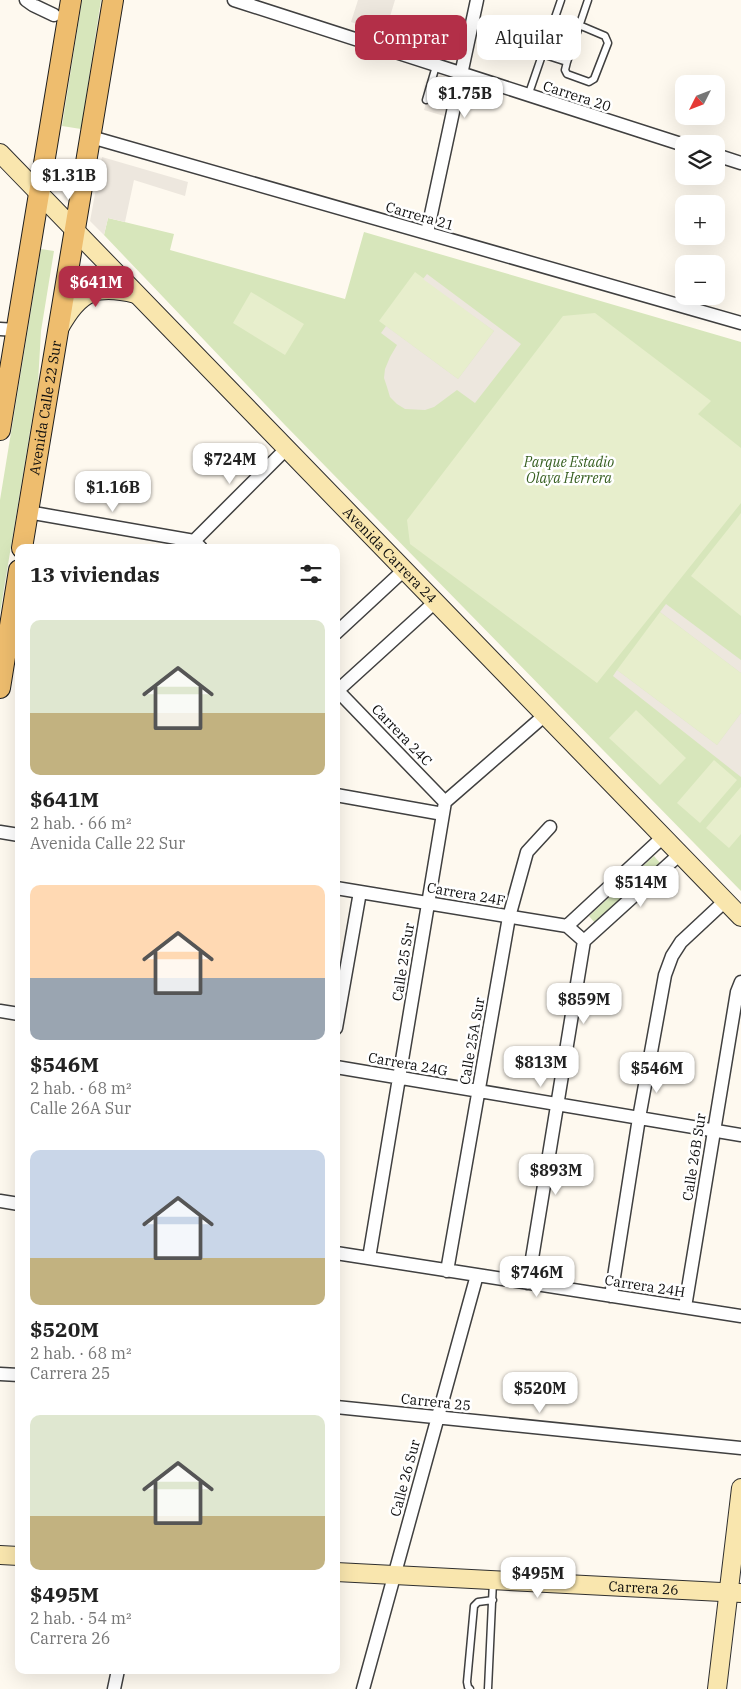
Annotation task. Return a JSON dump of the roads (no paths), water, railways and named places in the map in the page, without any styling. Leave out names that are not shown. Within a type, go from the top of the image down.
[{"type":"main road","points":[[0,430],[8,330],[39,194],[71,0]]},
{"type":"main road","name":"Avenida Calle 22 Sur","points":[[23,544],[113,0]]},
{"type":"main road","name":"Avenida Carrera 24","points":[[0,153],[741,917]]},
{"type":"main road","points":[[59,329],[68,312],[87,294],[111,289],[137,294]]},
{"type":"main road","points":[[0,688],[13,647],[15,621]]},
{"type":"main road","points":[[717,1689],[735,1593],[741,1488]]},
{"type":"main road","points":[[0,1555],[15,1556]]},
{"type":"main road","name":"Carrera 26","points":[[340,1572],[735,1593]]},
{"type":"street","points":[[26,0],[54,15]]},
{"type":"street","name":"Carrera 20","points":[[234,0],[675,142]]},
{"type":"street","points":[[427,233],[477,0]]},
{"type":"street","name":"Carrera 21","points":[[91,137],[741,323]]},
{"type":"street","points":[[725,159],[741,163]]},
{"type":"street","points":[[28,512],[197,544],[286,448]]},
{"type":"street","points":[[340,629],[404,570]]},
{"type":"street","points":[[340,687],[435,602]]},
{"type":"street","name":"Carrera 24C","points":[[340,693],[444,808]]},
{"type":"street","points":[[340,795],[444,808],[544,715]]},
{"type":"street","name":"Calle 25 Sur","points":[[369,1258],[444,808]]},
{"type":"street","name":"Calle 25A Sur","points":[[447,1270],[509,917],[527,852],[550,827]]},
{"type":"street","points":[[0,832],[15,834]]},
{"type":"street","points":[[584,941],[567,926],[663,837]]},
{"type":"street","points":[[528,1283],[584,941],[680,854]]},
{"type":"street","name":"Carrera 24F","points":[[340,889],[567,926]]},
{"type":"street","points":[[340,1005],[360,892]]},
{"type":"street","points":[[611,1296],[639,1118],[665,975],[672,956],[681,942],[725,901]]},
{"type":"street","name":"Calle 26B Sur","points":[[685,1307],[737,992],[741,982]]},
{"type":"street","points":[[0,1010],[15,1013]]},
{"type":"street","name":"Carrera 24G","points":[[340,1068],[741,1135]]},
{"type":"street","points":[[0,1201],[15,1203]]},
{"type":"street","name":"Carrera 24H","points":[[340,1254],[741,1316]]},
{"type":"street","name":"Calle 26 Sur","points":[[363,1689],[477,1275]]},
{"type":"street","points":[[0,1374],[15,1375]]},
{"type":"street","name":"Carrera 25","points":[[340,1407],[741,1448]]},
{"type":"street","points":[[114,1689],[117,1674]]},
{"type":"lane","points":[[556,15],[561,0]]},
{"type":"lane","points":[[581,19],[588,0]]},
{"type":"lane","points":[[561,60],[567,62],[565,70],[568,74],[592,82],[608,43],[606,36],[581,26]]},
{"type":"lane","points":[[528,96],[540,60]]},
{"type":"lane","points":[[426,100],[436,66]]},
{"type":"lane","points":[[488,1689],[494,1580]]},
{"type":"lane","points":[[470,1689],[467,1682],[474,1606],[478,1602],[492,1600]]},
{"type":"park label","name":"Parque Estadio Olaya Herrera","points":[[569,470]]}]
